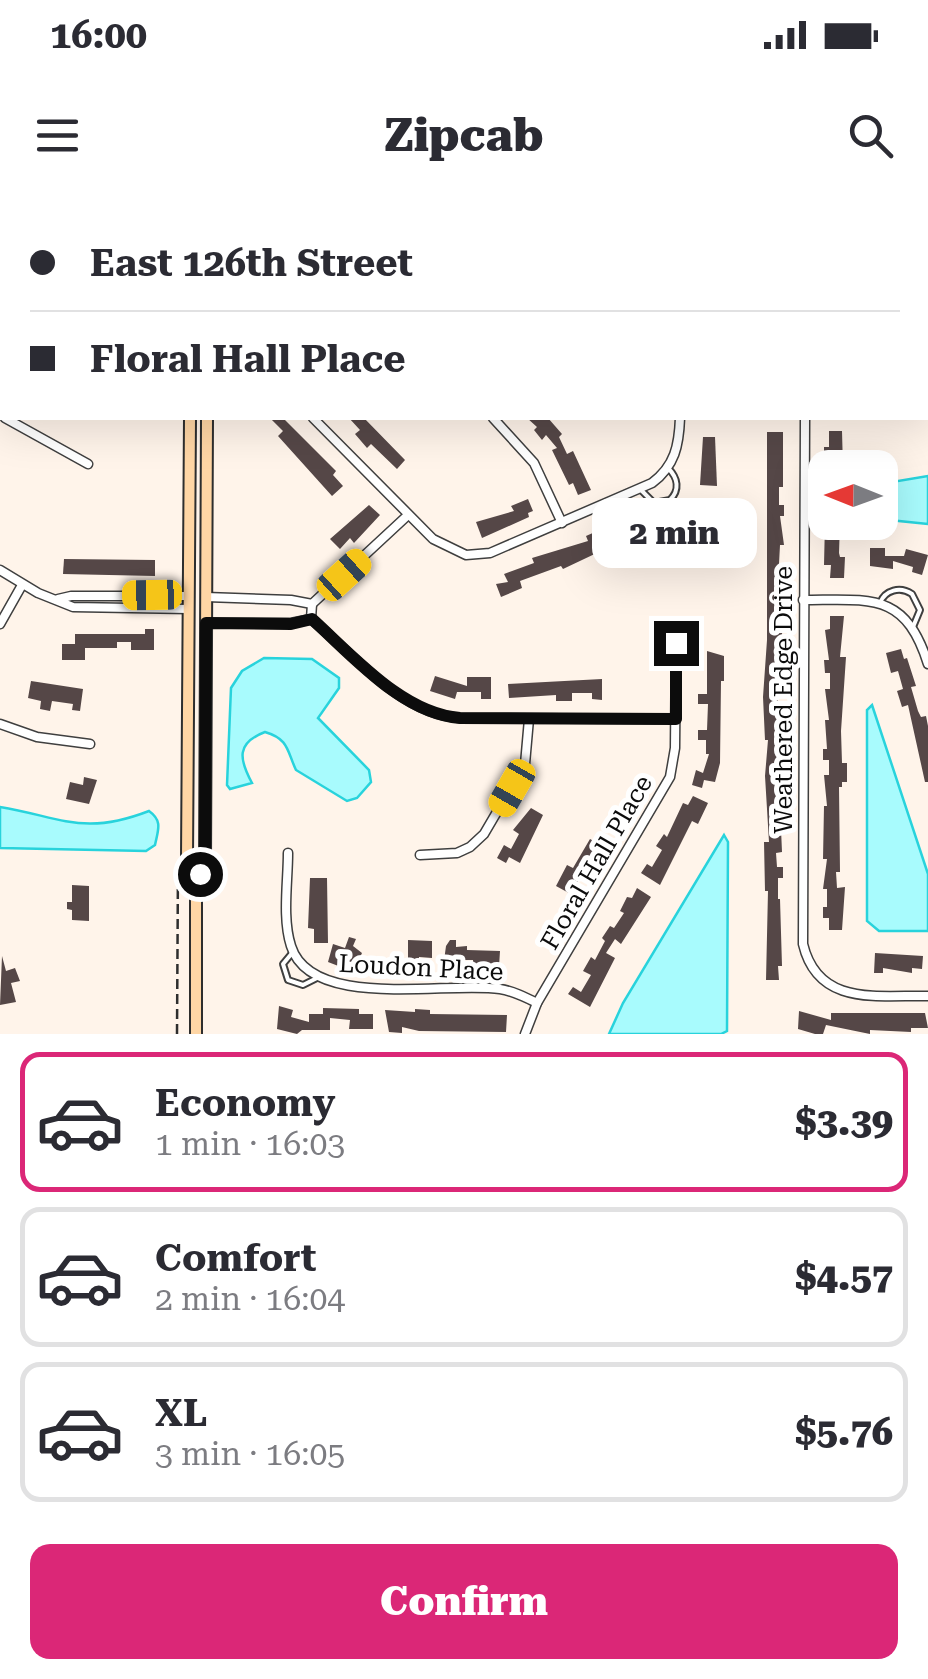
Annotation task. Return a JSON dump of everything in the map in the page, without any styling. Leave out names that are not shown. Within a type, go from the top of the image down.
[{"type":"main road","points":[[190,420],[188,858],[196,877],[196,1034]]},
{"type":"main road","points":[[196,877],[205,862],[207,420]]},
{"type":"street","points":[[0,229],[0,301]]},
{"type":"street","points":[[9,420],[88,464]]},
{"type":"street","points":[[315,420],[441,545],[474,555],[504,548],[640,490],[668,468],[678,444],[680,420]]},
{"type":"street","points":[[495,420],[534,463],[562,523]]},
{"type":"street","name":"Weathered Edge Drive","points":[[804,420],[802,934],[807,958],[821,978],[838,990],[928,996]]},
{"type":"street","points":[[408,515],[312,604],[312,619],[416,707],[449,717],[676,719]]},
{"type":"street","points":[[0,570],[22,585],[73,607],[189,609]]},
{"type":"street","points":[[0,624],[22,585]]},
{"type":"street","points":[[58,599],[189,596]]},
{"type":"street","points":[[206,596],[312,604]]},
{"type":"street","points":[[804,600],[880,603],[901,614],[913,627],[928,664]]},
{"type":"street","points":[[206,623],[291,624],[312,619]]},
{"type":"street","name":"Floral Hall Place","points":[[525,1034],[536,1003],[666,785],[674,760],[676,643]]},
{"type":"street","points":[[420,854],[456,853],[484,834],[524,764],[529,719]]},
{"type":"street","points":[[0,724],[37,737],[90,744]]},
{"type":"street","points":[[288,853],[287,926],[293,952]]},
{"type":"street","name":"Loudon Place","points":[[293,952],[317,978],[349,986],[498,989],[536,1003]]},
{"type":"lane","points":[[640,490],[654,503],[670,500],[677,482],[668,468]]},
{"type":"lane","points":[[880,603],[892,591],[912,594],[920,610],[913,627]]},
{"type":"lane","points":[[124,595],[124,608]]},
{"type":"lane","points":[[293,952],[283,964],[288,980],[303,985],[317,978]]},
{"type":"water","points":[[928,476],[928,524],[898,521],[898,481]]},
{"type":"water","points":[[264,658],[312,659],[339,678],[339,688],[318,718],[369,770],[371,782],[357,798],[347,801],[296,770],[283,742],[265,732],[249,741],[243,753],[252,783],[230,789],[227,785],[231,688],[242,671]]},
{"type":"water","points":[[872,705],[928,874],[928,931],[879,931],[867,921],[867,710]]},
{"type":"water","points":[[0,807],[90,824],[149,811],[158,822],[158,830],[155,845],[146,851],[0,848]]},
{"type":"water","points":[[724,835],[728,842],[727,1031],[609,1034],[623,1003]]},
{"type":"building","points":[[272,420],[285,420],[336,471],[333,475],[343,486],[332,496],[278,436],[283,431]]},
{"type":"building","points":[[351,420],[366,420],[405,460],[397,469],[371,444],[367,448],[355,434],[360,430]]},
{"type":"building","points":[[529,420],[550,420],[562,434],[559,437],[567,454],[573,451],[591,490],[578,495],[573,483],[569,485],[552,450],[557,448],[546,435],[542,440],[534,430],[537,427]]},
{"type":"building","points":[[829,431],[842,431],[843,450],[824,450],[829,447]]},
{"type":"building","points":[[767,432],[783,432],[783,487],[779,487],[779,505],[784,505],[784,516],[780,516],[784,545],[780,545],[779,564],[783,565],[786,679],[782,679],[782,691],[778,691],[778,707],[783,706],[779,809],[784,829],[782,852],[776,853],[777,867],[783,867],[783,878],[778,878],[782,966],[778,966],[779,980],[766,980],[768,891],[764,842],[769,842],[765,776],[768,740],[763,697],[767,640]]},
{"type":"building","points":[[703,437],[715,437],[717,486],[700,485]]},
{"type":"building","points":[[528,499],[533,511],[528,513],[529,517],[482,538],[476,522],[514,511],[511,506]]},
{"type":"building","points":[[369,505],[380,515],[354,543],[350,538],[340,549],[330,539]]},
{"type":"building","points":[[619,522],[624,531],[644,522],[646,528],[653,525],[660,539],[642,547],[636,533],[618,539],[620,542],[563,569],[561,566],[520,581],[522,588],[501,597],[496,584],[508,582],[504,574],[534,563],[532,558],[588,541],[586,536],[595,532],[597,536]]},
{"type":"building","points":[[825,540],[839,540],[840,557],[845,557],[844,578],[830,578],[831,565],[824,565]]},
{"type":"building","points":[[870,548],[885,548],[885,556],[904,556],[906,549],[928,555],[922,575],[912,572],[913,567],[893,561],[893,569],[870,566]]},
{"type":"building","points":[[64,559],[155,560],[155,576],[63,574]]},
{"type":"building","points":[[830,616],[844,616],[840,657],[846,657],[841,731],[847,782],[839,787],[840,872],[836,872],[837,888],[845,887],[842,930],[829,930],[829,918],[823,918],[823,907],[827,907],[827,889],[823,889],[827,859],[823,859],[827,806],[824,775],[829,775],[829,760],[823,760],[823,749],[827,749],[825,720],[829,720],[825,689],[830,689],[830,673],[825,673],[824,660],[829,660],[825,630],[830,629]]},
{"type":"building","points":[[145,629],[154,629],[154,650],[131,650],[131,642],[117,642],[117,648],[85,648],[85,660],[62,660],[62,644],[75,644],[75,634],[145,634]]},
{"type":"building","points":[[901,649],[916,686],[911,687],[918,711],[921,717],[926,716],[928,782],[908,705],[902,707],[897,691],[903,689],[898,671],[891,673],[886,653]]},
{"type":"building","points":[[707,651],[724,656],[724,681],[720,763],[715,782],[704,780],[702,788],[692,785],[696,770],[703,773],[709,754],[706,740],[698,740],[698,730],[707,730],[708,704],[698,704],[698,694],[707,694]]},
{"type":"building","points":[[435,676],[467,686],[467,677],[491,677],[491,699],[481,699],[481,692],[457,692],[455,699],[430,691]]},
{"type":"building","points":[[602,679],[602,700],[592,699],[592,693],[572,693],[572,701],[556,701],[556,695],[509,698],[508,684]]},
{"type":"building","points":[[31,681],[83,689],[80,711],[72,710],[73,704],[52,701],[50,711],[40,709],[41,701],[28,698]]},
{"type":"building","points":[[84,777],[97,780],[89,804],[66,799],[70,782],[83,785]]},
{"type":"building","points":[[693,796],[708,803],[698,824],[692,821],[660,885],[641,873],[647,864],[652,867],[662,850],[656,846],[664,834],[667,837],[683,803],[688,805]]},
{"type":"building","points":[[531,808],[543,815],[520,863],[509,857],[506,863],[497,858],[504,845],[511,849],[519,834],[513,830]]},
{"type":"building","points":[[590,839],[603,846],[597,857],[601,859],[594,872],[586,867],[576,885],[583,888],[578,898],[556,886],[567,865],[573,868]]},
{"type":"building","points":[[310,878],[327,878],[328,943],[314,943],[314,929],[308,928]]},
{"type":"building","points":[[72,885],[89,886],[89,921],[72,920],[67,902],[72,902]]},
{"type":"building","points":[[637,888],[651,897],[621,944],[615,939],[606,953],[615,958],[590,1007],[568,994],[573,987],[581,992],[591,975],[583,971],[591,957],[595,960],[605,941],[602,938],[610,926],[614,928],[624,913],[620,911],[627,897],[632,898]]},
{"type":"building","points":[[349,937],[356,939],[353,946],[362,953],[356,966],[344,961],[341,967],[328,962],[333,944],[345,948]]},
{"type":"building","points":[[408,940],[432,941],[432,958],[419,957],[418,969],[408,969]]},
{"type":"building","points":[[450,940],[456,940],[456,947],[467,946],[467,950],[500,951],[499,967],[473,968],[473,960],[453,960],[453,968],[443,968]]},
{"type":"building","points":[[875,953],[923,956],[922,969],[912,968],[912,973],[883,968],[883,973],[874,973]]},
{"type":"building","points":[[2,956],[6,971],[15,968],[20,981],[11,983],[16,1002],[0,1005]]},
{"type":"building","points":[[279,1006],[293,1010],[291,1017],[309,1022],[309,1014],[323,1014],[323,1008],[359,1009],[359,1014],[373,1014],[373,1029],[349,1029],[350,1020],[330,1018],[330,1030],[302,1030],[297,1034],[277,1029]]},
{"type":"building","points":[[385,1010],[430,1010],[430,1014],[507,1015],[506,1032],[419,1031],[402,1027],[402,1033],[389,1032]]},
{"type":"building","points":[[799,1011],[831,1020],[831,1013],[925,1013],[928,1028],[911,1028],[911,1032],[870,1030],[870,1034],[826,1025],[823,1034],[815,1034],[798,1029]]},
{"type":"route","points":[[200,874],[205,862],[206,623],[291,624],[312,619],[405,700],[429,712],[460,718],[676,719],[676,643]]}]
